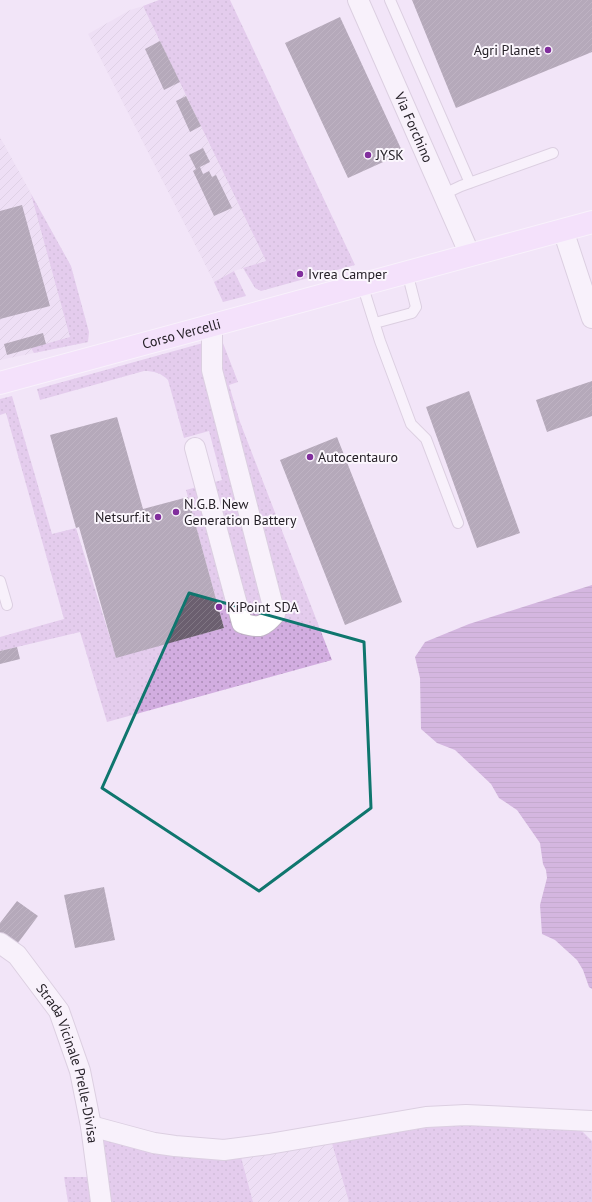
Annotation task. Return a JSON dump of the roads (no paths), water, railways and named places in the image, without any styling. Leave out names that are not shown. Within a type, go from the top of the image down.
[{"type":"main road","name":"Corso Vercelli","points":[[0,382],[592,222]]},
{"type":"street","name":"Via Forchino","points":[[358,0],[470,255]]},
{"type":"street","points":[[563,230],[592,318]]},
{"type":"street","points":[[194,448],[242,624],[254,627],[264,625],[275,614],[212,370],[212,325]]},
{"type":"street","name":"Strada Vicinale Prelle-Divisa","points":[[0,943],[17,955],[59,1011],[80,1071],[92,1126],[101,1202]]},
{"type":"street","points":[[92,1126],[154,1143],[224,1150],[269,1144],[426,1117],[466,1115],[592,1122]]},
{"type":"lane","points":[[390,0],[470,183]]},
{"type":"lane","points":[[444,194],[553,153]]},
{"type":"lane","points":[[375,323],[412,313],[416,307],[407,272]]},
{"type":"lane","points":[[362,284],[411,424],[426,439],[458,523]]},
{"type":"lane","points":[[0,581],[7,606]]},
{"type":"place","name":"Agri Planet","points":[[548,50]]},
{"type":"place","name":"JYSK","points":[[368,155]]},
{"type":"place","name":"Ivrea Camper","points":[[300,274]]},
{"type":"place","name":"Autocentauro","points":[[310,457]]},
{"type":"place","name":"N.G.B. New Generation Battery","points":[[176,512]]},
{"type":"place","name":"Netsurf.it","points":[[158,517]]},
{"type":"place","name":"KiPoint SDA","points":[[219,607]]}]
